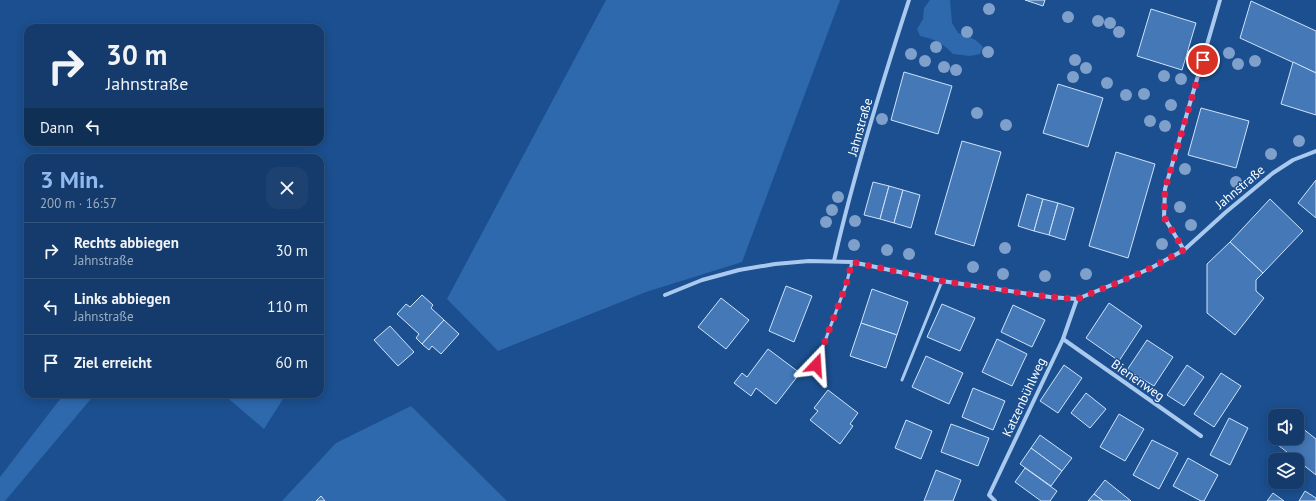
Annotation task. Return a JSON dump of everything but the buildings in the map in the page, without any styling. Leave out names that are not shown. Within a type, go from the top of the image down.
[{"type":"street","name":"Jahnstraße","points":[[834,261],[843,222],[909,0]]},
{"type":"street","points":[[1184,250],[1164,217],[1165,189],[1220,0]]},
{"type":"street","name":"Jahnstraße","points":[[665,295],[702,280],[739,270],[798,262],[834,261],[852,262],[942,281],[1050,297],[1077,299],[1151,268],[1184,250],[1226,212],[1273,173],[1293,160],[1316,152]]},
{"type":"street","name":"Katzenbühlweg","points":[[995,501],[989,495],[1063,339],[1077,299]]},
{"type":"street","name":"Bienenweg","points":[[1063,339],[1201,436]]},
{"type":"lane","points":[[816,365],[846,285],[852,262]]},
{"type":"lane","points":[[902,380],[942,281]]},
{"type":"shaded area","points":[[606,0],[840,0],[742,262],[646,292],[498,351],[447,299]]},
{"type":"shaded area","points":[[930,0],[950,0],[952,23],[958,33],[972,38],[983,47],[980,54],[970,56],[953,54],[938,42],[920,36],[917,29],[923,19],[924,8]]},
{"type":"shaded area","points":[[61,398],[92,398],[5,501],[0,501],[0,477]]},
{"type":"shaded area","points":[[228,398],[283,398],[264,429]]},
{"type":"shaded area","points":[[411,406],[507,501],[282,501],[336,443]]},
{"type":"route","points":[[816,365],[846,285],[852,262],[942,281],[1050,297],[1077,299],[1151,268],[1184,250],[1164,217],[1165,189],[1203,60]]}]
